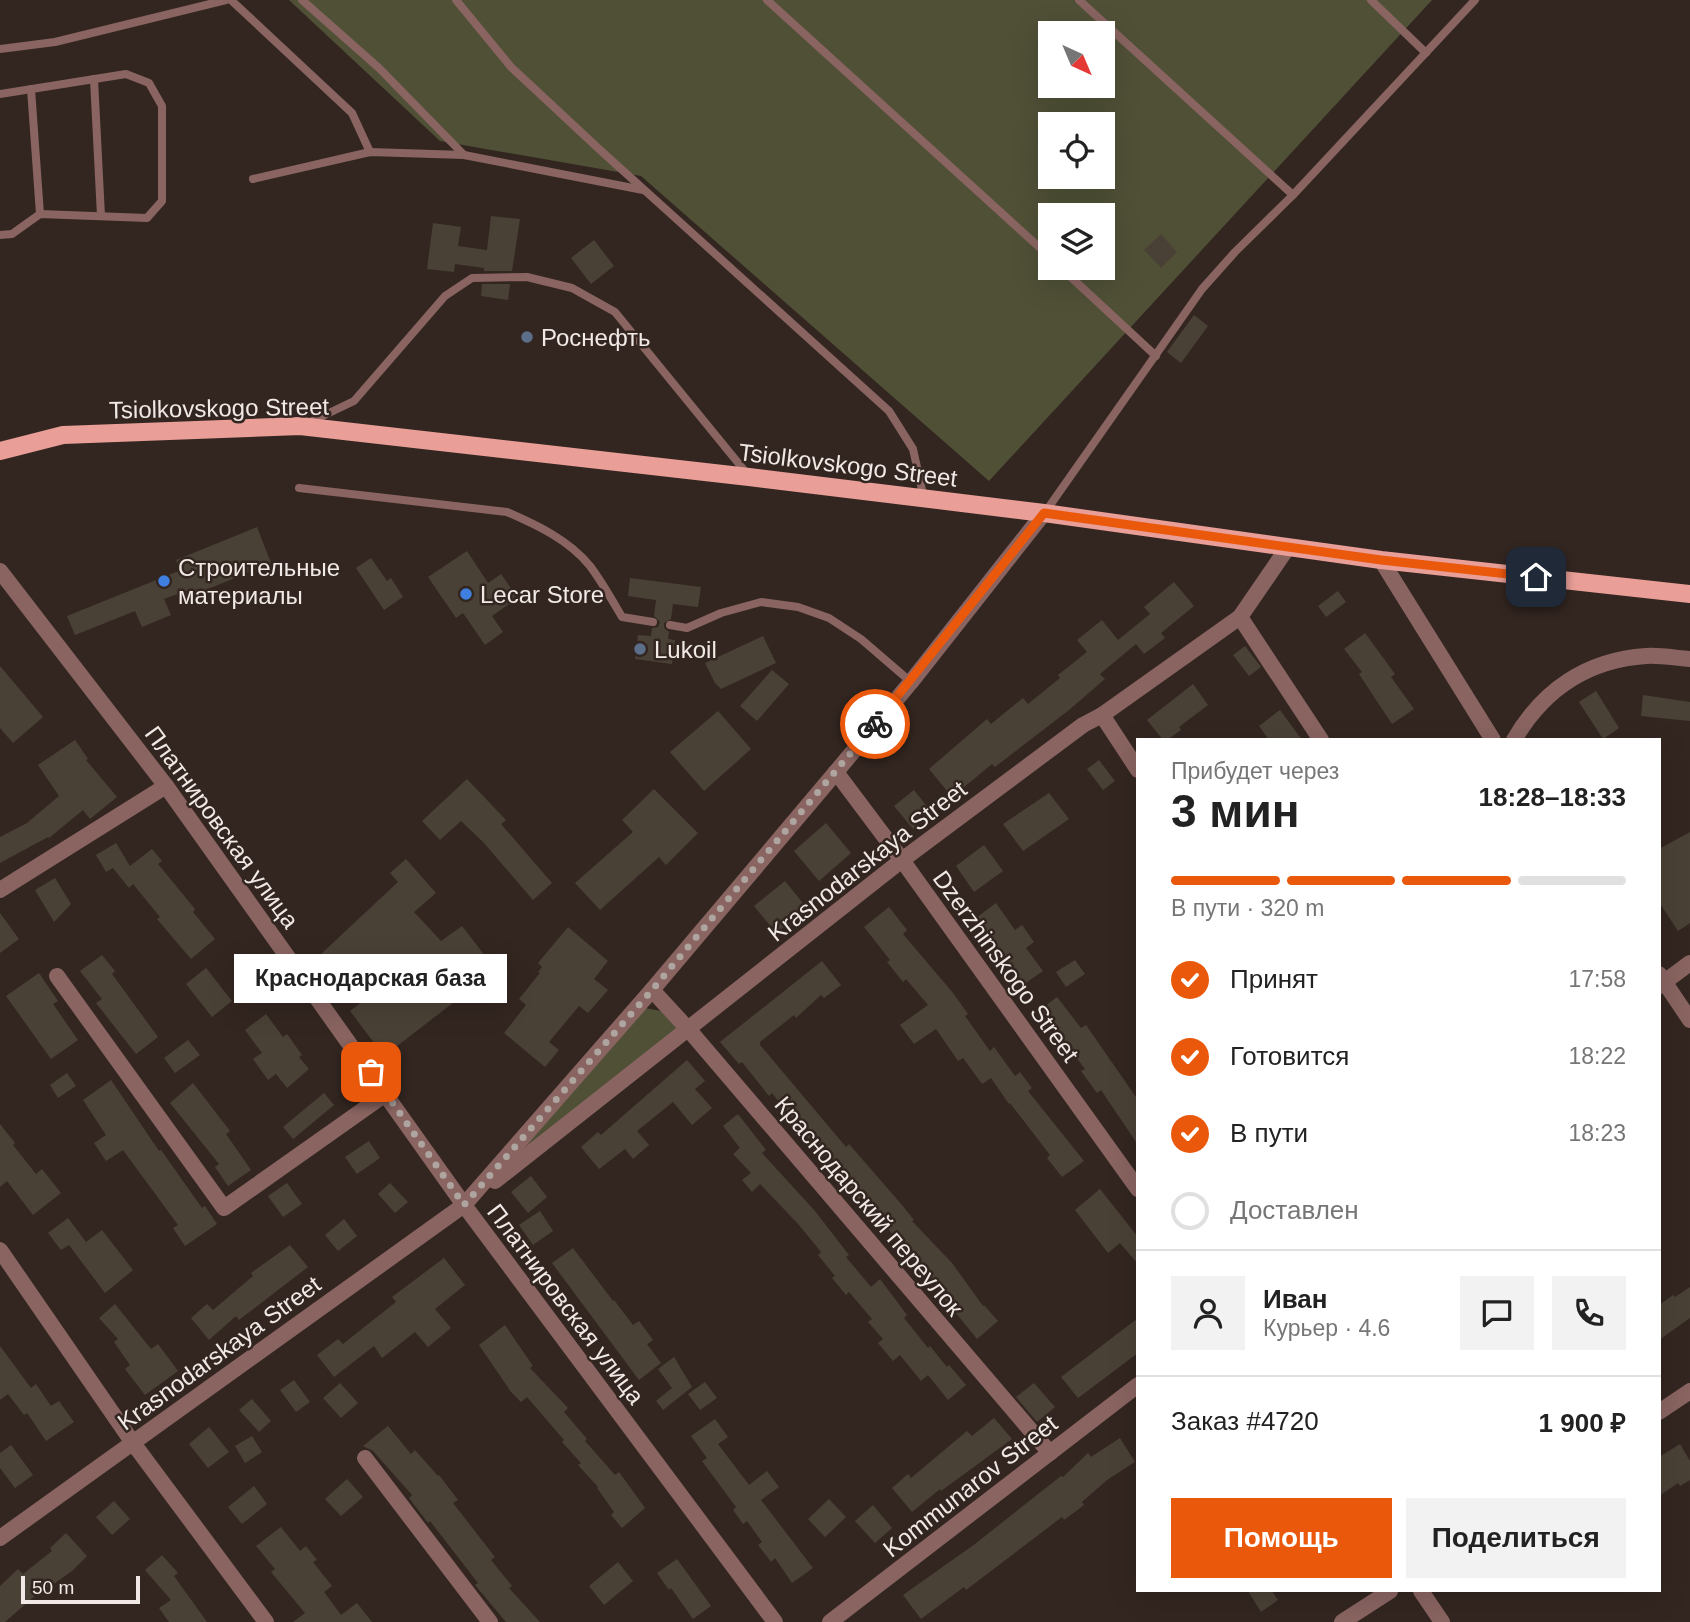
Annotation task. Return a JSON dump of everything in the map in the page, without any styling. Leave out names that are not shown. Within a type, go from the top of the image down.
[{"type":"main road","name":"Tsiolkovskogo Street","points":[[0,452],[63,435],[300,426],[1044,513],[1381,560],[1690,594]]},
{"type":"street","name":"Krasnodarskaya Street","points":[[464,1205],[652,990],[836,772],[911,682],[1044,513]]},
{"type":"street","name":"Krasnodarskaya Street","points":[[0,1538],[464,1205],[690,1030],[902,860],[1083,726],[1240,617],[1287,547]]},
{"type":"street","points":[[1381,560],[1492,738]]},
{"type":"street","name":"Платнировская улица","points":[[0,571],[166,786],[387,1093],[464,1205],[775,1622]]},
{"type":"street","points":[[1240,617],[1320,738]]},
{"type":"street","points":[[1515,738],[1527,717],[1556,689],[1593,667],[1647,656],[1690,659]]},
{"type":"street","points":[[1102,715],[1136,767]]},
{"type":"street","name":"Dzerzhinskogo Street","points":[[836,772],[1136,1186]]},
{"type":"street","points":[[0,890],[166,786]]},
{"type":"street","points":[[1690,963],[1661,980],[1690,1020]]},
{"type":"street","points":[[57,976],[224,1208],[387,1093]]},
{"type":"street","name":"Краснодарский переулок","points":[[652,990],[690,1030],[1050,1453]]},
{"type":"street","points":[[0,1250],[133,1443],[267,1622]]},
{"type":"street","name":"Kommunarov Street","points":[[830,1622],[1136,1387]]},
{"type":"street","points":[[1661,1411],[1690,1391]]},
{"type":"street","points":[[365,1458],[490,1622]]},
{"type":"street","points":[[1342,1622],[1388,1592]]},
{"type":"street","points":[[1422,1592],[1443,1622]]},
{"type":"lane","points":[[0,49],[55,42],[229,0],[352,113],[370,152]]},
{"type":"lane","points":[[302,0],[379,68],[464,155]]},
{"type":"lane","points":[[456,0],[511,67],[643,190],[889,411],[913,449],[924,499]]},
{"type":"lane","points":[[767,0],[1038,246]]},
{"type":"lane","points":[[1079,0],[1293,195]]},
{"type":"lane","points":[[1371,0],[1426,54]]},
{"type":"lane","points":[[1044,513],[1202,289],[1475,0]]},
{"type":"lane","points":[[0,94],[126,74],[149,83],[162,106],[162,201],[147,218],[40,214],[12,234],[0,235]]},
{"type":"lane","points":[[94,79],[101,216]]},
{"type":"lane","points":[[31,89],[40,214]]},
{"type":"lane","points":[[253,179],[370,152],[464,155],[643,190]]},
{"type":"lane","points":[[300,426],[354,401],[444,296],[472,278],[527,277],[572,288],[615,312],[749,477]]},
{"type":"lane","points":[[1074,280],[1156,356]]},
{"type":"lane","points":[[299,488],[507,512],[535,524],[567,544],[589,566],[622,617],[653,622]]},
{"type":"lane","points":[[670,625],[687,628],[721,613],[761,602],[798,607],[829,618],[861,639],[911,682]]},
{"type":"green space","points":[[289,0],[1432,0],[989,481],[641,176],[440,141]]},
{"type":"green space","points":[[640,1007],[666,1012],[678,1029],[520,1153]]},
{"type":"building","points":[[491,216],[520,219],[512,271],[484,271],[484,268],[455,264],[454,272],[427,269],[433,223],[461,227],[458,246],[487,250]]},
{"type":"building","points":[[1161,234],[1177,252],[1161,268],[1144,250]]},
{"type":"building","points":[[594,240],[614,266],[591,284],[571,258]]},
{"type":"building","points":[[482,284],[510,284],[508,300],[481,296]]},
{"type":"building","points":[[1194,315],[1208,326],[1181,363],[1167,352]]},
{"type":"building","points":[[257,527],[271,563],[191,596],[189,590],[164,599],[171,615],[142,627],[135,611],[75,635],[67,616],[181,570],[176,560]]},
{"type":"building","points":[[467,551],[488,583],[501,574],[518,598],[492,616],[503,632],[485,645],[463,613],[456,618],[428,577]]},
{"type":"building","points":[[371,558],[387,581],[391,578],[403,597],[384,610],[356,568]]},
{"type":"building","points":[[630,578],[701,587],[698,607],[673,604],[671,619],[664,623],[664,628],[669,632],[668,639],[675,640],[672,664],[635,659],[638,635],[651,636],[652,628],[658,627],[660,622],[654,616],[656,600],[628,596]]},
{"type":"building","points":[[1174,582],[1194,606],[1161,633],[1165,638],[1144,654],[1136,644],[1100,674],[1105,679],[1069,710],[995,767],[992,764],[952,797],[929,769],[987,719],[991,724],[1023,698],[1028,704],[1060,678],[1058,675],[1087,652],[1077,640],[1102,620],[1118,640],[1150,614],[1144,607]]},
{"type":"building","points":[[1338,591],[1346,602],[1326,617],[1318,606]]},
{"type":"building","points":[[1365,633],[1395,674],[1391,677],[1414,709],[1392,724],[1359,674],[1362,672],[1344,649]]},
{"type":"building","points":[[763,636],[776,663],[721,689],[705,663]]},
{"type":"building","points":[[1245,646],[1261,667],[1249,676],[1233,655]]},
{"type":"building","points":[[0,666],[43,717],[13,743],[0,728]]},
{"type":"building","points":[[772,670],[789,684],[757,721],[740,706]]},
{"type":"building","points":[[1193,684],[1208,705],[1179,727],[1181,730],[1170,738],[1161,738],[1147,720]]},
{"type":"building","points":[[1596,691],[1619,728],[1602,738],[1579,702]]},
{"type":"building","points":[[1643,695],[1690,702],[1690,721],[1641,716]]},
{"type":"building","points":[[1280,710],[1301,738],[1268,738],[1259,726]]},
{"type":"building","points":[[718,711],[751,749],[704,791],[670,752]]},
{"type":"building","points":[[75,740],[88,759],[86,760],[117,797],[90,819],[83,810],[49,838],[0,863],[0,837],[27,823],[59,796],[38,765]]},
{"type":"building","points":[[1099,760],[1115,781],[1103,790],[1087,769]]},
{"type":"building","points":[[467,779],[506,820],[501,824],[552,883],[533,900],[483,842],[461,821],[440,840],[422,821]]},
{"type":"building","points":[[654,789],[698,833],[666,865],[659,857],[600,910],[575,883],[633,832],[622,820]]},
{"type":"building","points":[[914,790],[932,813],[913,829],[894,806]]},
{"type":"building","points":[[1049,793],[1069,819],[1023,851],[1003,824]]},
{"type":"building","points":[[826,823],[851,853],[819,881],[794,851]]},
{"type":"building","points":[[1690,832],[1690,923],[1678,931],[1661,905],[1661,848]]},
{"type":"building","points":[[116,843],[130,866],[152,849],[162,861],[158,864],[195,909],[193,912],[215,939],[191,959],[157,919],[160,917],[133,884],[129,888],[113,868],[106,872],[96,855]]},
{"type":"building","points":[[984,845],[1003,871],[974,892],[956,866]]},
{"type":"building","points":[[406,859],[436,893],[414,912],[441,941],[462,926],[496,970],[384,1056],[350,1011],[363,1001],[320,955],[398,882],[390,873]]},
{"type":"building","points":[[55,878],[71,904],[54,922],[35,890]]},
{"type":"building","points":[[785,881],[807,908],[776,933],[754,906]]},
{"type":"building","points":[[996,903],[1015,930],[1022,925],[1034,942],[1026,948],[1043,971],[1024,984],[976,918]]},
{"type":"building","points":[[889,907],[907,930],[903,934],[953,993],[968,1014],[965,1016],[990,1051],[994,1047],[1015,1076],[1020,1072],[1032,1088],[1028,1091],[1084,1161],[1062,1177],[1047,1158],[1050,1155],[991,1078],[982,1084],[963,1058],[958,1061],[936,1029],[914,1044],[900,1025],[928,1005],[906,979],[903,982],[887,962],[890,960],[864,927]]},
{"type":"building","points":[[0,913],[19,939],[0,953]]},
{"type":"building","points":[[568,927],[608,961],[594,979],[608,990],[588,1013],[579,1006],[549,1042],[559,1050],[545,1067],[504,1033],[526,1005],[519,999],[540,973],[538,972],[542,967],[538,963]]},
{"type":"building","points":[[102,955],[115,971],[112,974],[158,1037],[136,1054],[96,1003],[102,999],[80,971]]},
{"type":"building","points":[[1075,960],[1085,974],[1066,987],[1056,972]]},
{"type":"building","points":[[822,961],[841,985],[824,998],[821,995],[796,1018],[794,1015],[760,1042],[760,1045],[846,1147],[849,1144],[902,1205],[914,1220],[912,1221],[952,1263],[983,1306],[998,1321],[977,1339],[863,1198],[860,1201],[826,1155],[820,1159],[810,1145],[812,1143],[772,1093],[769,1096],[742,1062],[739,1064],[720,1042]]},
{"type":"building","points":[[206,968],[232,1001],[212,1017],[186,984]]},
{"type":"building","points":[[39,973],[58,1001],[53,1004],[78,1040],[51,1059],[6,996]]},
{"type":"building","points":[[1057,997],[1081,1028],[1086,1025],[1136,1097],[1136,1142],[1101,1090],[1097,1093],[1081,1071],[1085,1069],[1040,1010]]},
{"type":"building","points":[[266,1014],[283,1037],[287,1034],[309,1069],[287,1088],[276,1074],[268,1080],[253,1059],[262,1053],[245,1030]]},
{"type":"building","points":[[188,1040],[200,1055],[175,1073],[164,1058]]},
{"type":"building","points":[[687,1060],[705,1081],[695,1089],[712,1108],[692,1125],[673,1102],[637,1131],[649,1145],[633,1159],[625,1149],[599,1169],[581,1147],[598,1132],[601,1135]]},
{"type":"building","points":[[67,1073],[76,1086],[58,1098],[50,1085]]},
{"type":"building","points":[[111,1080],[159,1151],[161,1150],[202,1208],[205,1206],[217,1224],[185,1246],[173,1228],[178,1225],[123,1150],[106,1161],[94,1143],[106,1135],[83,1100]]},
{"type":"building","points":[[193,1083],[230,1131],[226,1134],[251,1170],[228,1186],[215,1167],[219,1164],[170,1103]]},
{"type":"building","points":[[324,1093],[334,1105],[293,1139],[283,1127]]},
{"type":"building","points":[[738,1114],[766,1150],[762,1153],[815,1211],[849,1255],[846,1257],[871,1287],[880,1279],[907,1315],[904,1318],[928,1348],[930,1346],[966,1385],[948,1400],[928,1375],[921,1381],[900,1355],[893,1361],[878,1343],[883,1339],[868,1322],[872,1319],[849,1292],[846,1295],[832,1278],[835,1276],[818,1255],[821,1252],[799,1225],[760,1184],[752,1192],[742,1180],[751,1173],[733,1154],[740,1148],[723,1126]]},
{"type":"building","points":[[0,1124],[36,1174],[42,1169],[61,1193],[33,1215],[7,1181],[0,1187]]},
{"type":"building","points":[[369,1141],[380,1158],[357,1174],[345,1157]]},
{"type":"building","points":[[531,1176],[547,1197],[528,1213],[511,1192]]},
{"type":"building","points":[[287,1183],[302,1204],[283,1217],[268,1196]]},
{"type":"building","points":[[390,1183],[408,1202],[395,1213],[378,1194]]},
{"type":"building","points":[[1100,1189],[1136,1234],[1136,1262],[1120,1243],[1108,1253],[1075,1210]]},
{"type":"building","points":[[540,1211],[553,1231],[533,1245],[519,1225]]},
{"type":"building","points":[[68,1218],[86,1242],[102,1230],[133,1270],[105,1293],[69,1245],[61,1250],[48,1233]]},
{"type":"building","points":[[344,1219],[357,1236],[338,1251],[325,1235]]},
{"type":"building","points":[[290,1245],[308,1267],[239,1320],[236,1316],[209,1340],[191,1318],[207,1304],[213,1310],[253,1276],[251,1273]]},
{"type":"building","points":[[573,1248],[633,1325],[639,1321],[653,1340],[647,1344],[661,1363],[639,1380],[552,1263]]},
{"type":"building","points":[[444,1258],[465,1285],[435,1309],[451,1328],[428,1347],[415,1332],[382,1358],[374,1346],[334,1377],[317,1355],[338,1339],[343,1344],[396,1302],[392,1297]]},
{"type":"building","points":[[1690,1287],[1690,1318],[1661,1339],[1661,1304],[1673,1295],[1675,1297]]},
{"type":"building","points":[[115,1304],[151,1349],[158,1344],[178,1371],[145,1395],[125,1369],[130,1365],[114,1342],[118,1339],[99,1318]]},
{"type":"building","points":[[1136,1320],[1136,1354],[1078,1398],[1061,1377]]},
{"type":"building","points":[[505,1325],[533,1366],[530,1368],[568,1408],[564,1412],[587,1439],[585,1441],[615,1475],[619,1472],[645,1508],[622,1528],[611,1515],[614,1512],[598,1487],[562,1442],[564,1440],[527,1397],[521,1402],[511,1392],[479,1345]]},
{"type":"building","points":[[0,1346],[31,1388],[36,1384],[51,1406],[59,1401],[74,1422],[46,1441],[27,1413],[24,1415],[8,1394],[0,1400]]},
{"type":"building","points":[[674,1357],[692,1387],[663,1410],[656,1401],[672,1388],[658,1369]]},
{"type":"building","points":[[294,1380],[310,1402],[296,1412],[280,1390]]},
{"type":"building","points":[[705,1382],[717,1398],[700,1410],[688,1394]]},
{"type":"building","points":[[340,1383],[358,1403],[341,1418],[323,1398]]},
{"type":"building","points":[[1034,1383],[1055,1407],[1037,1422],[1016,1397]]},
{"type":"building","points":[[252,1399],[271,1421],[259,1432],[239,1410]]},
{"type":"building","points":[[994,1418],[1012,1439],[912,1512],[892,1488],[908,1474],[911,1478],[967,1431],[972,1436]]},
{"type":"building","points":[[715,1419],[728,1437],[718,1444],[749,1485],[767,1471],[779,1487],[761,1500],[813,1568],[792,1583],[775,1558],[771,1562],[758,1545],[762,1542],[747,1521],[743,1524],[733,1510],[736,1507],[702,1461],[707,1458],[691,1436]]},
{"type":"building","points":[[388,1426],[411,1454],[415,1450],[439,1475],[458,1500],[453,1503],[495,1557],[491,1560],[512,1586],[509,1588],[540,1622],[506,1622],[475,1585],[478,1583],[430,1521],[428,1523],[409,1498],[412,1495],[373,1451],[363,1446]]},
{"type":"building","points":[[209,1427],[229,1452],[208,1468],[189,1444]]},
{"type":"building","points":[[252,1436],[262,1452],[245,1463],[235,1446]]},
{"type":"building","points":[[1120,1438],[1135,1462],[1107,1480],[1082,1502],[1084,1505],[1064,1520],[1062,1517],[966,1590],[964,1587],[921,1619],[903,1595],[1063,1477],[1088,1453],[1091,1457]]},
{"type":"building","points":[[1680,1444],[1690,1461],[1690,1480],[1680,1486],[1678,1483],[1661,1495],[1661,1456]]},
{"type":"building","points":[[11,1445],[33,1475],[15,1488],[0,1468],[0,1453]]},
{"type":"building","points":[[347,1479],[363,1497],[341,1516],[325,1499]]},
{"type":"building","points":[[254,1486],[267,1504],[242,1524],[228,1507]]},
{"type":"building","points":[[829,1499],[846,1517],[825,1537],[808,1519]]},
{"type":"building","points":[[114,1501],[130,1519],[112,1535],[96,1517]]},
{"type":"building","points":[[873,1505],[892,1528],[875,1543],[855,1521]]},
{"type":"building","points":[[281,1527],[300,1551],[306,1546],[317,1560],[313,1562],[332,1586],[324,1592],[341,1615],[357,1603],[372,1622],[293,1622],[305,1613],[271,1572],[275,1569],[256,1546]]},
{"type":"building","points":[[66,1533],[87,1556],[72,1571],[48,1588],[46,1586],[5,1622],[0,1622],[0,1586],[18,1569],[23,1574],[52,1551],[50,1548]]},
{"type":"building","points":[[162,1555],[178,1573],[174,1576],[207,1622],[169,1622],[159,1608],[171,1600],[145,1570]]},
{"type":"building","points":[[677,1559],[711,1606],[693,1619],[657,1573]]},
{"type":"building","points":[[618,1562],[633,1581],[604,1605],[589,1586]]},
{"type":"building","points":[[1249,1592],[1273,1592],[1278,1600],[1261,1612]]},
{"type":"way so far","points":[[371,1072],[464,1205],[652,990],[875,724]]},
{"type":"place","name":"Роснефть","points":[[527,337]]},
{"type":"place","name":"Строительные материалы","points":[[164,581]]},
{"type":"place","name":"Lecar Store","points":[[466,594]]},
{"type":"place","name":"Lukoil","points":[[640,649]]},
{"type":"place","name":"Краснодарская база","points":[[371,1072]]},
{"type":"route","points":[[875,724],[1044,513],[1381,560],[1536,577]]}]
